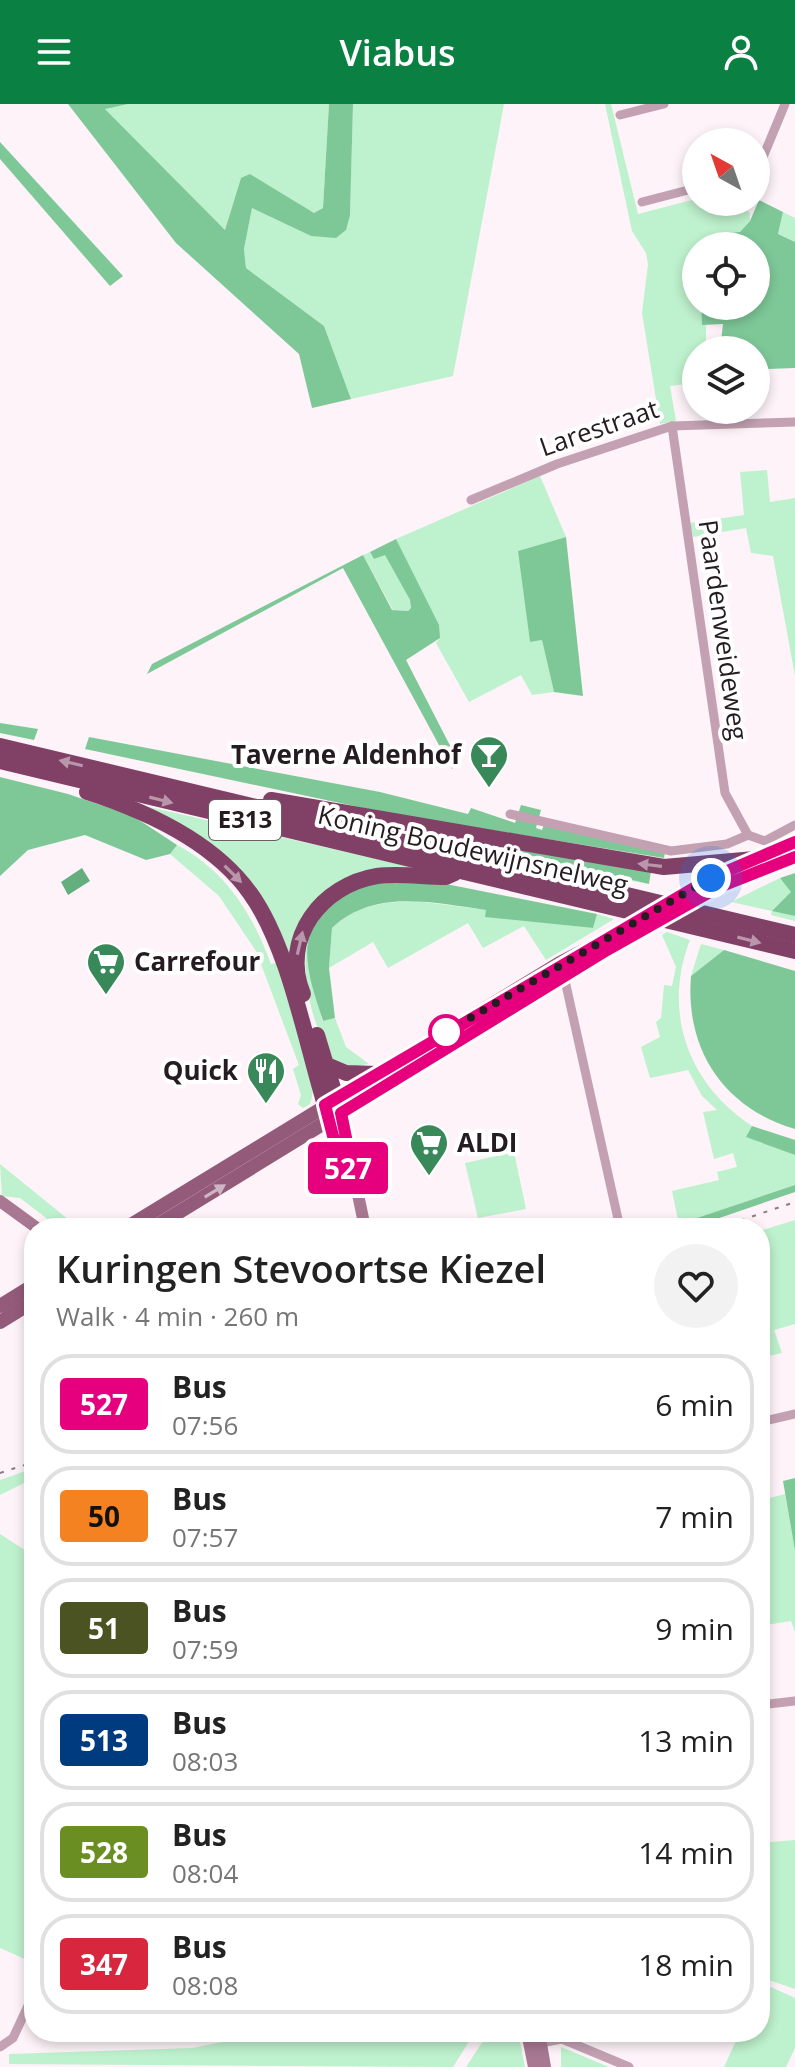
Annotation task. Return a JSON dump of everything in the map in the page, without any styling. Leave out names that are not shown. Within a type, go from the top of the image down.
[{"type":"highway","name":"Koning Boudewijnsnelweg","points":[[0,746],[795,935]]},
{"type":"highway","name":"Koning Boudewijnsnelweg","points":[[0,761],[795,951]]},
{"type":"highway","points":[[31,768],[52,781],[114,800],[163,823],[212,855],[250,892],[275,942],[332,1109]]},
{"type":"highway","points":[[187,791],[202,787],[376,821],[664,867],[755,859]]},
{"type":"highway","points":[[332,1109],[327,1065],[297,968],[301,934],[308,919],[322,901],[357,880],[392,874],[446,877],[459,871]]},
{"type":"highway","points":[[327,1065],[346,1073],[377,1074]]},
{"type":"main road","points":[[180,1218],[377,1074],[560,963],[624,930],[711,878],[795,842]]},
{"type":"main road","points":[[143,1218],[717,888],[795,857]]},
{"type":"main road","points":[[332,1109],[363,1218]]},
{"type":"main road","points":[[0,1201],[24,1219]]},
{"type":"main road","points":[[0,1306],[24,1291]]},
{"type":"main road","points":[[0,1322],[24,1307]]},
{"type":"main road","points":[[534,2042],[534,2067]]},
{"type":"main road","points":[[536,2042],[545,2067]]},
{"type":"street","points":[[620,115],[664,104]]},
{"type":"street","points":[[770,137],[782,105]]},
{"type":"street","points":[[642,202],[682,192]]},
{"type":"street","name":"Larestraat","points":[[471,500],[557,464],[672,426],[795,422]]},
{"type":"street","name":"Paardenweideweg","points":[[672,426],[725,793],[748,835]]},
{"type":"street","points":[[510,814],[671,851],[727,844],[748,835],[765,841],[795,825]]},
{"type":"street","points":[[564,976],[618,1218]]},
{"type":"street","points":[[770,1420],[795,1414]]},
{"type":"street","points":[[770,1704],[795,1701]]},
{"type":"street","points":[[0,2047],[13,2038],[24,2014]]},
{"type":"street","points":[[569,2042],[629,2067]]},
{"type":"shaded area","points":[[68,104],[128,104],[105,109],[225,230],[241,178],[250,174],[314,213],[323,208],[329,104],[353,104],[350,215],[346,230],[336,238],[311,236],[252,208],[244,249],[246,268],[324,326],[351,399],[312,408],[299,354],[176,243]]},
{"type":"shaded area","points":[[128,104],[329,104],[323,208],[314,213],[241,178],[225,230],[104,108]]},
{"type":"shaded area","points":[[353,104],[504,104],[453,376],[351,399],[324,326],[246,268],[244,249],[252,208],[311,236],[350,214]]},
{"type":"shaded area","points":[[605,104],[611,104],[638,214],[682,203],[682,216],[750,216],[750,221],[740,232],[682,232],[682,320],[702,320],[702,324],[706,324],[706,336],[682,336],[682,384],[670,386],[676,421],[660,424],[642,313],[648,264],[646,253],[632,231]]},
{"type":"shaded area","points":[[0,142],[123,276],[110,286],[0,159]]},
{"type":"shaded area","points":[[770,206],[783,212],[778,234],[795,242],[795,368],[770,369],[770,336],[722,336],[723,324],[702,325],[702,320],[770,320],[770,232],[740,232],[752,216],[770,216]]},
{"type":"shaded area","points":[[783,212],[795,218],[795,242],[778,234]]},
{"type":"shaded area","points":[[767,470],[770,502],[795,498],[795,676],[773,556],[751,553],[746,528],[693,537],[690,523],[744,515],[740,472]]},
{"type":"shaded area","points":[[540,476],[566,537],[519,551],[530,642],[542,640],[554,692],[532,695],[521,675],[469,702],[436,643],[440,638],[396,539]]},
{"type":"shaded area","points":[[566,537],[583,696],[554,692],[542,640],[530,642],[518,551]]},
{"type":"shaded area","points":[[396,539],[439,625],[440,638],[406,660],[458,761],[452,769],[343,568],[147,674],[152,664],[363,555],[392,610],[408,611],[411,608],[410,600],[385,555],[374,559],[370,552]]},
{"type":"shaded area","points":[[370,552],[374,559],[385,554],[410,600],[411,608],[408,611],[393,610],[363,555]]},
{"type":"shaded area","points":[[0,723],[38,729],[34,740],[0,733]]},
{"type":"shaded area","points":[[89,737],[380,792],[468,814],[471,808],[515,823],[521,805],[541,810],[536,828],[542,830],[545,822],[666,846],[664,858],[392,814],[85,749]]},
{"type":"shaded area","points":[[0,777],[68,794],[133,816],[177,845],[170,854],[146,860],[85,835],[28,850],[0,876]]},
{"type":"shaded area","points":[[136,804],[420,869],[381,871],[293,958],[287,957],[255,889]]},
{"type":"shaded area","points":[[444,835],[523,850],[523,854],[649,884],[548,866],[442,842]]},
{"type":"shaded area","points":[[177,845],[210,867],[235,895],[255,928],[271,964],[276,963],[302,1034],[312,1073],[310,1104],[303,1108],[298,1104],[301,1095],[293,1069],[299,1065],[256,951],[219,896],[170,854]]},
{"type":"shaded area","points":[[523,850],[651,871],[649,884],[522,854]]},
{"type":"shaded area","points":[[82,868],[90,881],[68,895],[61,882]]},
{"type":"shaded area","points":[[795,873],[795,916],[772,911],[791,892],[780,878]]},
{"type":"shaded area","points":[[780,878],[792,892],[773,911],[795,916],[795,921],[771,915],[772,911],[731,902]]},
{"type":"shaded area","points":[[368,882],[436,882],[597,914],[593,928],[485,917],[486,910],[425,902],[405,901],[367,907],[349,915],[332,928],[329,968],[335,1018],[323,1021],[310,978],[307,949],[310,935],[324,908]]},
{"type":"shaded area","points":[[416,901],[487,910],[485,916],[592,928],[597,914],[614,919],[546,960],[524,926],[483,948],[468,923],[388,968],[373,942],[329,968],[332,928],[341,920],[371,906]]},
{"type":"shaded area","points":[[667,932],[690,940],[682,967],[680,1019],[686,1044],[697,1068],[711,1089],[752,1126],[747,1137],[795,1155],[795,1185],[697,1218],[678,1218],[672,1191],[719,1180],[717,1172],[737,1167],[733,1153],[714,1159],[703,1112],[717,1110],[702,1096],[688,1070],[650,1078],[641,1047],[660,1037],[656,1022],[661,1018],[664,985],[672,986],[676,967],[662,935]]},
{"type":"shaded area","points":[[306,937],[322,1021],[335,1018],[346,1047],[369,1064],[339,1069],[322,1038],[308,989]]},
{"type":"shaded area","points":[[701,944],[724,950],[691,976]]},
{"type":"shaded area","points":[[724,950],[795,971],[795,1129],[770,1119],[729,1091],[702,1051],[691,1003],[691,976]]},
{"type":"shaded area","points":[[752,1126],[795,1140],[795,1155],[746,1137]]},
{"type":"shaded area","points":[[514,1152],[526,1209],[478,1218],[465,1163]]},
{"type":"shaded area","points":[[0,1164],[67,1218],[46,1218],[20,1198],[2,1196]]},
{"type":"shaded area","points":[[795,1185],[795,1192],[719,1218],[697,1218]]},
{"type":"shaded area","points":[[795,1220],[795,1324],[774,1330],[782,1353],[770,1356],[770,1228]]},
{"type":"shaded area","points":[[24,1472],[24,1483],[0,1495],[0,1480]]},
{"type":"shaded area","points":[[795,1478],[795,1551],[783,1481]]},
{"type":"shaded area","points":[[785,1494],[795,1551],[795,1632],[791,1621],[770,1624],[770,1498]]},
{"type":"shaded area","points":[[0,1534],[24,1550],[24,1959],[0,1948]]},
{"type":"shaded area","points":[[795,1840],[795,1989],[770,1980],[770,1842]]},
{"type":"shaded area","points":[[770,1987],[795,1998],[795,2048],[786,2067],[724,2067],[735,2042],[770,2042]]},
{"type":"shaded area","points":[[222,2042],[469,2042],[453,2067],[9,2064],[9,2054],[192,2048]]},
{"type":"shaded area","points":[[482,2042],[520,2042],[525,2067],[466,2067]]},
{"type":"shaded area","points":[[561,2047],[609,2067],[561,2067]]},
{"type":"railway","points":[[748,1218],[795,1202]]},
{"type":"railway","points":[[0,1473],[24,1465]]},
{"type":"bus line","name":"527","points":[[795,842],[711,878],[624,930],[560,963],[325,1105],[333,1136],[355,1182],[341,1113],[607,950],[717,888],[795,857]]},
{"type":"place","name":"Taverne Aldenhof","points":[[489,789]]},
{"type":"place","name":"Carrefour","points":[[106,996]]},
{"type":"place","name":"Quick","points":[[266,1105]]},
{"type":"place","name":"ALDI","points":[[429,1177]]},
{"type":"route","points":[[446,1032],[711,878]]}]
